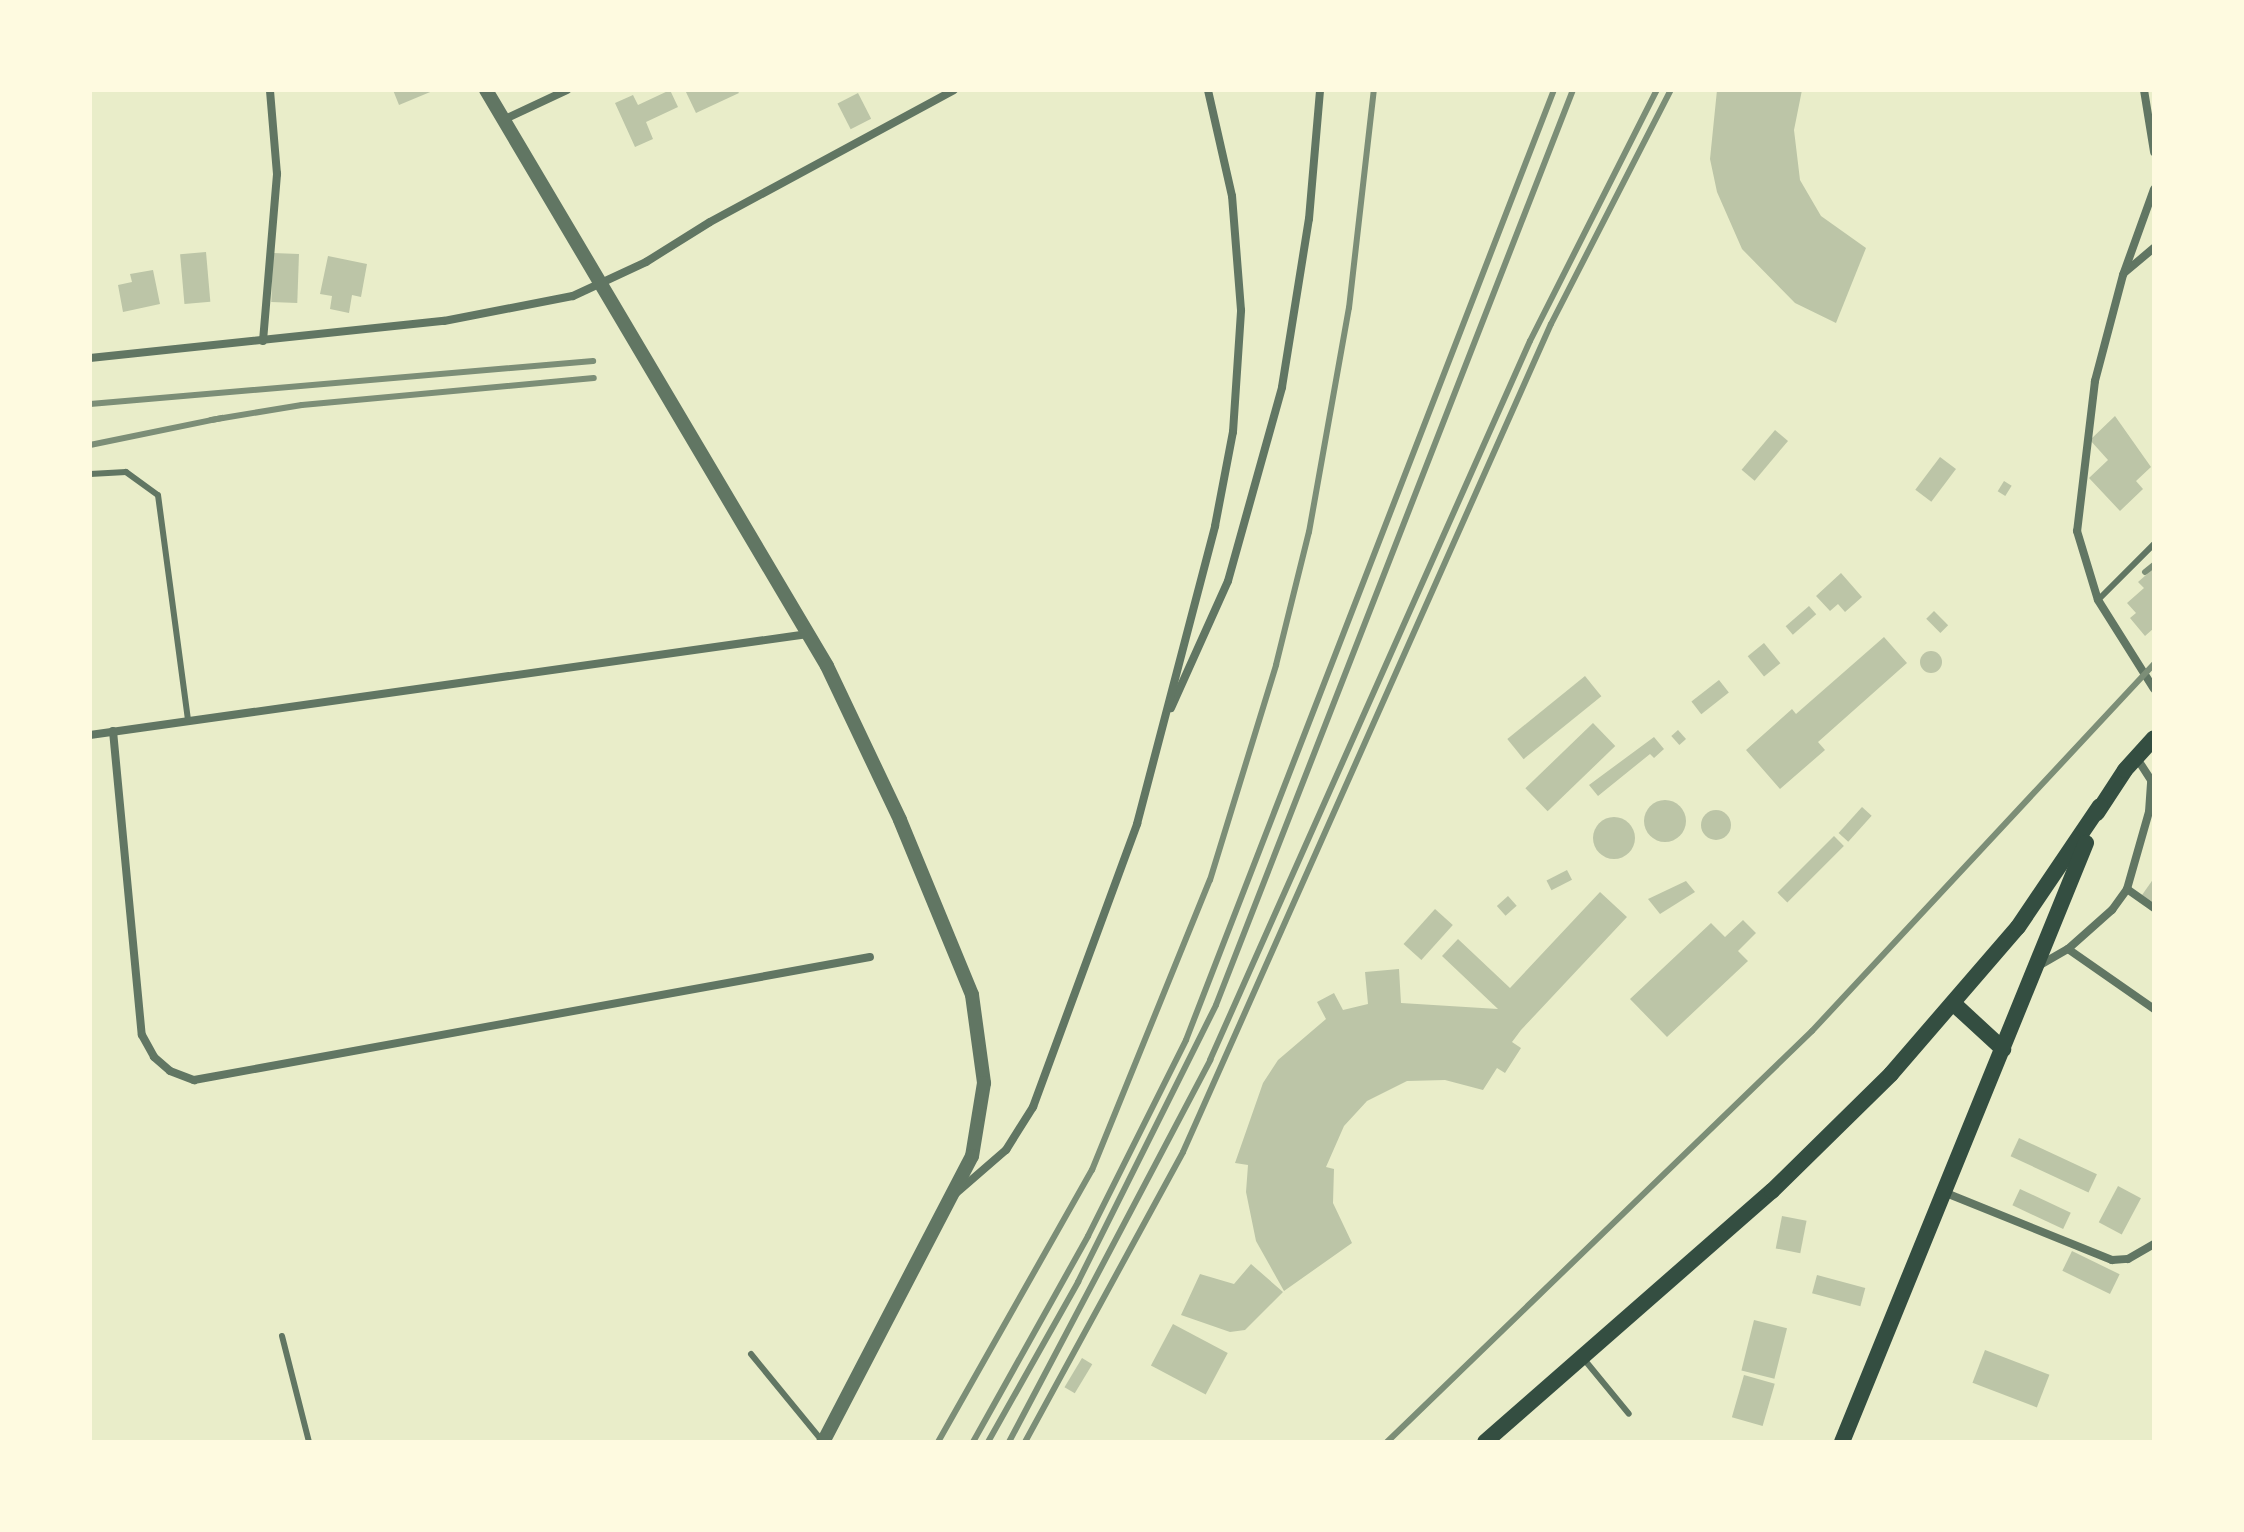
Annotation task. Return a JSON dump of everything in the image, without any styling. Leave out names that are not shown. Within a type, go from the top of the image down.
[{"type":"main road","points":[[1485,1442],[1772,1191],[1954,1004],[2027,915],[2100,806],[2154,738]]},
{"type":"main road","points":[[1842,1442],[2039,966],[2100,806]]},
{"type":"main road","points":[[1954,1004],[2003,1049]]},
{"type":"street","points":[[263,341],[277,174],[270,90]]},
{"type":"street","points":[[486,90],[598,285],[809,634],[867,746],[963,969],[982,1047],[981,1117],[954,1195],[823,1442]]},
{"type":"street","points":[[503,121],[567,90]]},
{"type":"street","points":[[90,358],[444,321],[573,296],[954,90]]},
{"type":"street","points":[[954,1195],[1006,1150],[1033,1107],[1108,911],[1161,731],[1215,526],[1233,432],[1241,310],[1232,196],[1208,90]]},
{"type":"street","points":[[1161,731],[1228,581],[1282,387],[1309,219],[1320,90]]},
{"type":"street","points":[[2144,90],[2154,152]]},
{"type":"street","points":[[2153,687],[2098,600],[2080,552],[2079,489],[2095,381],[2123,275],[2154,189]]},
{"type":"street","points":[[2123,275],[2154,248]]},
{"type":"street","points":[[90,735],[809,634]]},
{"type":"street","points":[[113,731],[142,1035],[154,1057],[170,1071],[194,1080],[870,957]]},
{"type":"street","points":[[2039,966],[2068,949],[2112,910],[2127,889],[2145,841],[2152,781],[2136,757]]},
{"type":"street","points":[[2127,889],[2154,908]]},
{"type":"street","points":[[2068,949],[2154,1009]]},
{"type":"street","points":[[1946,1193],[2112,1260],[2128,1259],[2154,1244]]},
{"type":"lane","points":[[90,474],[126,472],[158,495],[167,531],[188,721]]},
{"type":"lane","points":[[2098,600],[2154,544]]},
{"type":"lane","points":[[282,1336],[309,1442]]},
{"type":"lane","points":[[751,1354],[823,1442]]},
{"type":"lane","points":[[1583,1358],[1629,1414]]},
{"type":"building","points":[[393,90],[435,90],[399,105]]},
{"type":"building","points":[[670,90],[678,107],[646,122],[653,139],[635,147],[615,103],[633,95],[638,105]]},
{"type":"building","points":[[685,90],[737,90],[739,93],[696,113]]},
{"type":"building","points":[[1717,90],[1802,90],[1794,130],[1800,180],[1821,216],[1866,248],[1836,323],[1795,303],[1742,249],[1717,192],[1710,159]]},
{"type":"building","points":[[858,93],[871,119],[851,129],[838,103]]},
{"type":"building","points":[[206,252],[210,302],[184,304],[180,254]]},
{"type":"building","points":[[273,253],[299,254],[297,303],[271,302]]},
{"type":"building","points":[[328,256],[367,264],[361,297],[352,295],[349,313],[330,309],[332,296],[320,294]]},
{"type":"building","points":[[153,270],[160,304],[123,312],[118,285],[132,282],[130,274]]},
{"type":"building","points":[[2115,416],[2151,467],[2136,481],[2143,489],[2120,511],[2089,478],[2108,460],[2090,440]]},
{"type":"building","points":[[1775,430],[1788,441],[1755,481],[1742,470]]},
{"type":"building","points":[[1940,457],[1956,469],[1931,502],[1915,490]]},
{"type":"building","points":[[2004,481],[2012,486],[2005,496],[1998,491]]},
{"type":"building","points":[[2154,568],[2154,628],[2145,636],[2130,618],[2136,613],[2127,603],[2144,588],[2138,582]]},
{"type":"building","points":[[1841,573],[1862,597],[1845,612],[1838,604],[1830,611],[1816,596]]},
{"type":"building","points":[[1809,606],[1816,614],[1793,635],[1786,626]]},
{"type":"building","points":[[1934,611],[1948,625],[1940,633],[1926,619]]},
{"type":"building","points":[[1884,637],[1907,663],[1818,742],[1825,750],[1780,789],[1746,750],[1792,709],[1796,714]]},
{"type":"building","points":[[1764,643],[1780,663],[1764,676],[1748,656]]},
{"type":"building","points":[[1931,651],[1939,654],[1942,662],[1939,670],[1931,673],[1923,670],[1920,662],[1923,654]]},
{"type":"building","points":[[1585,676],[1601,696],[1524,759],[1507,739]]},
{"type":"building","points":[[1719,680],[1729,693],[1701,714],[1691,702]]},
{"type":"building","points":[[1593,723],[1615,746],[1548,811],[1525,788]]},
{"type":"building","points":[[1678,730],[1686,739],[1679,745],[1671,736]]},
{"type":"building","points":[[1654,737],[1664,749],[1654,758],[1650,754],[1598,796],[1589,785]]},
{"type":"building","points":[[1665,800],[1680,806],[1686,821],[1680,836],[1665,842],[1650,836],[1644,821],[1650,806]]},
{"type":"building","points":[[1862,807],[1872,816],[1848,842],[1839,833]]},
{"type":"building","points":[[1716,810],[1727,814],[1731,825],[1727,836],[1716,840],[1705,836],[1701,825],[1705,814]]},
{"type":"building","points":[[1614,817],[1629,823],[1635,838],[1629,853],[1614,859],[1599,853],[1593,838],[1599,823]]},
{"type":"building","points":[[1834,836],[1844,846],[1787,902],[1777,893]]},
{"type":"building","points":[[1567,870],[1572,880],[1552,890],[1547,880]]},
{"type":"building","points":[[2154,878],[2154,903],[2142,895]]},
{"type":"building","points":[[1686,881],[1695,892],[1660,914],[1648,899]]},
{"type":"building","points":[[1600,892],[1627,917],[1521,1030],[1512,1042],[1521,1048],[1505,1073],[1497,1068],[1483,1090],[1445,1080],[1407,1081],[1367,1101],[1344,1126],[1326,1167],[1334,1169],[1333,1203],[1352,1243],[1284,1291],[1256,1241],[1246,1192],[1248,1165],[1235,1163],[1263,1083],[1278,1060],[1326,1019],[1317,1002],[1334,993],[1343,1010],[1368,1004],[1365,972],[1399,969],[1401,1003],[1498,1009],[1442,956],[1458,939],[1510,988]]},
{"type":"building","points":[[1508,896],[1517,906],[1506,916],[1497,906]]},
{"type":"building","points":[[1435,909],[1453,925],[1421,960],[1404,944]]},
{"type":"building","points":[[1743,920],[1756,933],[1738,951],[1748,961],[1667,1037],[1630,999],[1711,923],[1725,937]]},
{"type":"building","points":[[2019,1138],[2097,1174],[2088,1192],[2011,1156]]},
{"type":"building","points":[[2118,1186],[2141,1198],[2122,1234],[2099,1222]]},
{"type":"building","points":[[2020,1189],[2071,1213],[2063,1229],[2012,1205]]},
{"type":"building","points":[[1782,1216],[1807,1221],[1800,1253],[1776,1248]]},
{"type":"building","points":[[2072,1251],[2120,1274],[2110,1294],[2062,1271]]},
{"type":"building","points":[[1251,1264],[1283,1292],[1245,1330],[1230,1332],[1181,1315],[1200,1274],[1234,1284]]},
{"type":"building","points":[[1817,1275],[1865,1288],[1860,1306],[1812,1293]]},
{"type":"building","points":[[1754,1320],[1787,1328],[1774,1379],[1741,1370]]},
{"type":"building","points":[[1173,1324],[1228,1353],[1206,1395],[1151,1365]]},
{"type":"building","points":[[1985,1350],[2049,1375],[2037,1407],[1972,1383]]},
{"type":"building","points":[[1082,1358],[1092,1364],[1075,1393],[1064,1387]]},
{"type":"building","points":[[1744,1375],[1775,1384],[1763,1426],[1732,1417]]},
{"type":"railway","points":[[938,1442],[1092,1170],[1210,880],[1276,665],[1309,532],[1349,308],[1374,90]]},
{"type":"railway","points":[[973,1442],[1088,1236],[1186,1040],[1554,90]]},
{"type":"railway","points":[[988,1442],[1078,1282],[1216,1005],[1573,90]]},
{"type":"railway","points":[[1009,1442],[1210,1060],[1530,341],[1657,90]]},
{"type":"railway","points":[[1025,1442],[1183,1152],[1551,324],[1671,90]]},
{"type":"railway","points":[[90,404],[593,361]]},
{"type":"railway","points":[[211,420],[302,405],[594,378]]},
{"type":"railway","points":[[90,445],[222,418]]},
{"type":"railway","points":[[2145,572],[2154,565]]},
{"type":"railway","points":[[1387,1442],[1812,1031],[2154,664]]}]
